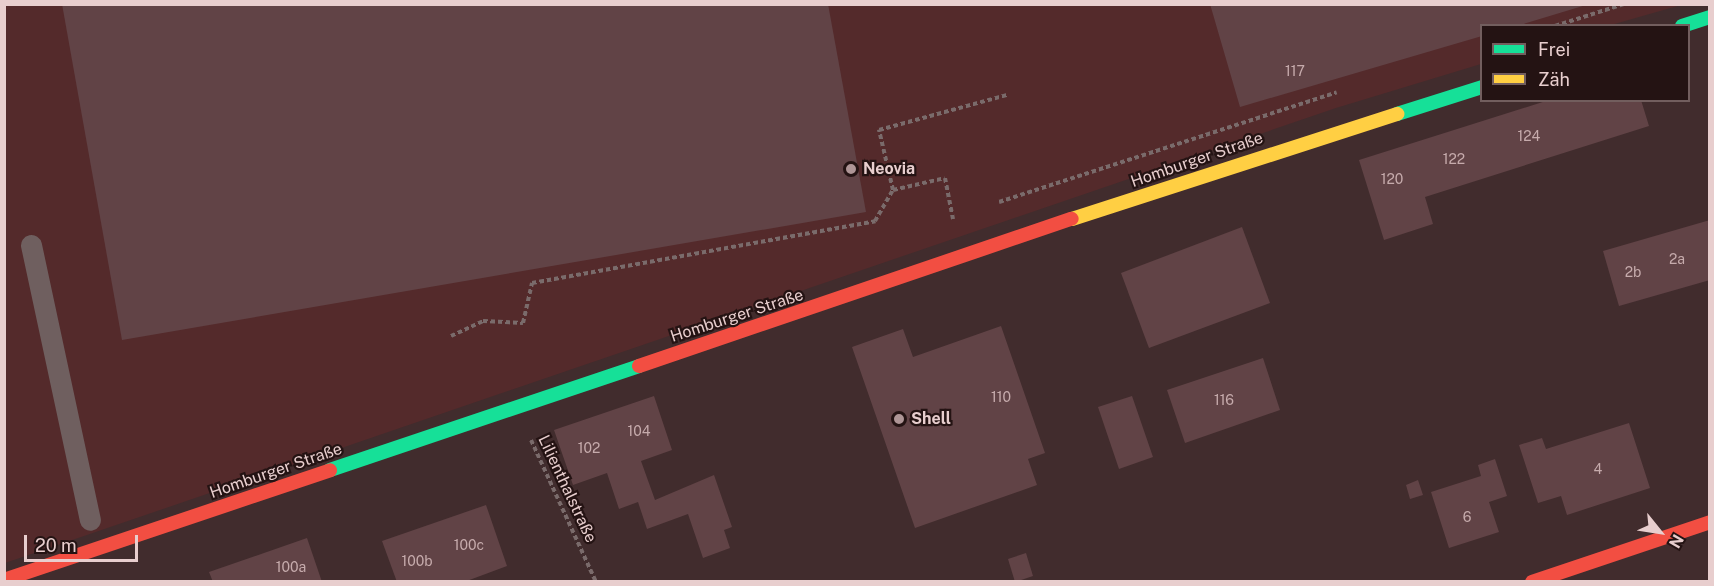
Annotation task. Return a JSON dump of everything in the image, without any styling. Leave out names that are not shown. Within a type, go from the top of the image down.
[{"type":"main road","points":[[1688,24],[1710,17]]},
{"type":"main road","name":"Homburger Straße","points":[[4,580],[515,407],[1480,88]]},
{"type":"main road","points":[[1532,582],[1710,522]]},
{"type":"lane","points":[[32,246],[90,520]]},
{"type":"path","points":[[1561,24],[1624,4]]},
{"type":"path","points":[[451,336],[483,321],[523,323],[532,283],[875,221],[892,190],[879,130],[1007,95]]},
{"type":"path","points":[[892,190],[945,178],[952,219]]},
{"type":"path","name":"Lilienthalstraße","points":[[515,407],[596,582]]},
{"type":"shaded area","points":[[4,5],[1681,5],[1614,24],[1480,24],[1480,64],[1336,108],[5,563]]},
{"type":"building","points":[[62,4],[828,4],[866,212],[122,340]]},
{"type":"building","points":[[1210,4],[1586,4],[1524,24],[1480,24],[1480,37],[1240,107]]},
{"type":"building","points":[[1543,102],[1642,102],[1649,126],[1425,197],[1433,224],[1384,240],[1359,160]]},
{"type":"building","points":[[1710,220],[1710,280],[1619,306],[1603,251]]},
{"type":"building","points":[[1242,227],[1270,303],[1149,348],[1121,273]]},
{"type":"building","points":[[1001,326],[1045,453],[1028,459],[1037,485],[915,528],[852,347],[903,329],[913,357]]},
{"type":"building","points":[[1263,358],[1280,410],[1185,443],[1167,390]]},
{"type":"building","points":[[654,396],[672,450],[641,461],[655,500],[714,475],[732,527],[724,530],[730,548],[703,558],[688,514],[647,529],[638,502],[619,509],[607,473],[573,485],[554,430]]},
{"type":"building","points":[[1132,396],[1153,457],[1119,469],[1098,407]]},
{"type":"building","points":[[1629,423],[1650,488],[1567,515],[1561,496],[1538,503],[1519,445],[1542,438],[1546,449]]},
{"type":"building","points":[[1495,459],[1507,496],[1489,502],[1499,532],[1449,548],[1431,492],[1481,476],[1478,465]]},
{"type":"building","points":[[1418,480],[1423,495],[1410,499],[1406,485]]},
{"type":"building","points":[[486,505],[507,566],[464,582],[397,582],[382,541]]},
{"type":"building","points":[[307,538],[322,582],[213,582],[209,572]]},
{"type":"building","points":[[1026,553],[1033,576],[1015,582],[1008,559]]},
{"type":"traffic: fast","points":[[1688,24],[1710,17]]},
{"type":"traffic: fast","points":[[1397,114],[1480,88]]},
{"type":"traffic: fast","points":[[330,470],[639,366]]},
{"type":"traffic: slow","points":[[1072,219],[1397,114]]},
{"type":"traffic: jam","points":[[639,366],[1072,219]]},
{"type":"traffic: jam","points":[[4,580],[330,470]]},
{"type":"traffic: jam","points":[[1532,582],[1710,522]]},
{"type":"place","name":"Neovia","points":[[851,169]]},
{"type":"place","name":"Shell","points":[[899,419]]}]
